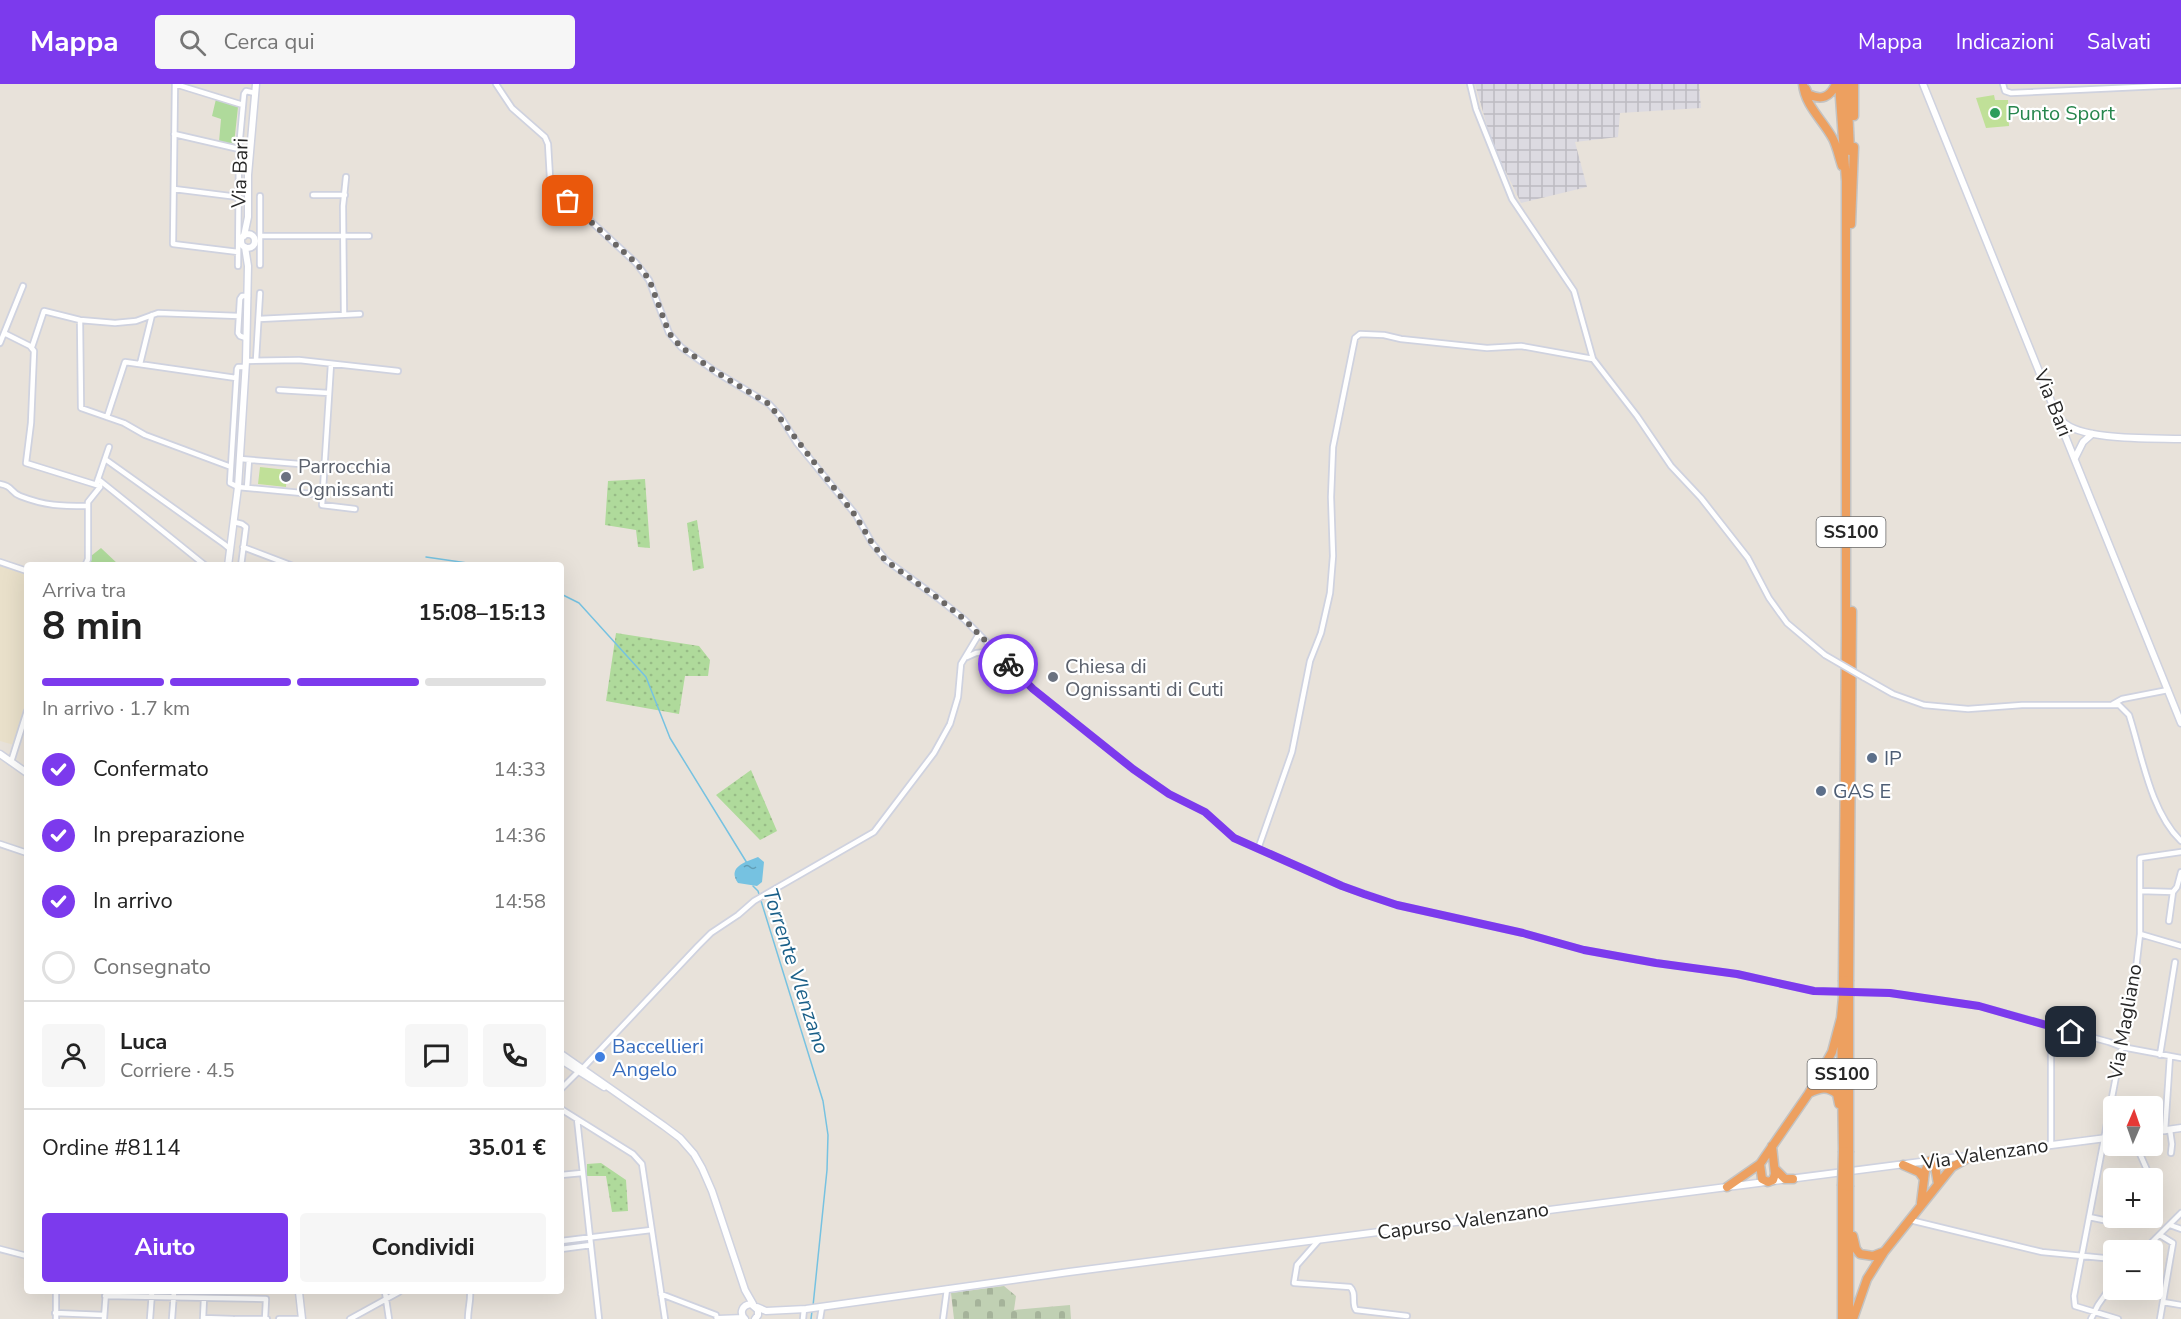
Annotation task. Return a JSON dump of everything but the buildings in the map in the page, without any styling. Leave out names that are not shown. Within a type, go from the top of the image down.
[{"type":"highway","name":"SS100","points":[[1804,84],[1808,94],[1815,98],[1824,98],[1831,94],[1838,84]]},
{"type":"highway","name":"SS100","points":[[1804,84],[1803,92],[1809,104],[1833,138],[1846,181]]},
{"type":"highway","name":"SS100","points":[[1838,84],[1846,181],[1846,997],[1842,1319]]},
{"type":"highway","name":"SS100","points":[[1846,980],[1852,638],[1851,156],[1847,84]]},
{"type":"highway","name":"SS100","points":[[1851,224],[1854,84]]},
{"type":"highway","name":"SS100","points":[[1727,1187],[1760,1164],[1809,1093],[1832,1052],[1846,997]]},
{"type":"highway","name":"SS100","points":[[1841,1018],[1845,1149]]},
{"type":"highway","name":"SS100","points":[[1809,1093],[1822,1088],[1830,1089],[1837,1094],[1845,1149]]},
{"type":"highway","points":[[1760,1164],[1762,1179],[1768,1182],[1773,1180],[1772,1146]]},
{"type":"highway","name":"SS100","points":[[1851,1319],[1867,1280],[1908,1219],[1952,1167],[1972,1156]]},
{"type":"highway","points":[[1921,1203],[1926,1167],[1930,1161],[1935,1166],[1938,1184]]},
{"type":"highway","points":[[1902,1165],[1919,1172],[1924,1179]]},
{"type":"highway","points":[[1774,1168],[1785,1179],[1792,1179]]},
{"type":"highway","name":"SS100","points":[[1845,1186],[1849,1203],[1851,1319]]},
{"type":"highway","points":[[1849,1203],[1856,1249],[1860,1254],[1866,1256],[1884,1252]]},
{"type":"main road","name":"Via Bari","points":[[248,266],[241,244],[248,217],[256,84]]},
{"type":"main road","name":"Via Bari","points":[[1923,84],[2181,723]]},
{"type":"main road","name":"Via Bari","points":[[228,562],[240,459],[248,266],[256,240],[248,217]]},
{"type":"main road","name":"Via Bari","points":[[241,244],[256,240]]},
{"type":"main road","points":[[241,244],[256,240]]},
{"type":"main road","points":[[2056,412],[2067,426],[2088,433]]},
{"type":"main road","points":[[2067,438],[2077,433],[2088,433],[2181,439]]},
{"type":"main road","points":[[2075,458],[2088,433]]},
{"type":"main road","points":[[2,755],[24,771]]},
{"type":"main road","points":[[564,1057],[580,1070]]},
{"type":"main road","points":[[564,1062],[627,1100],[680,1138],[694,1154],[712,1191],[745,1290],[755,1306],[757,1317],[782,1311]]},
{"type":"main road","points":[[2163,1131],[2181,1128]]},
{"type":"main road","name":"Via Valenzano","points":[[1856,1170],[2103,1137]]},
{"type":"main road","name":"Capurso Valenzano","points":[[782,1311],[1856,1170]]},
{"type":"main road","points":[[744,1314],[745,1290]]},
{"type":"main road","points":[[299,1294],[302,1319]]},
{"type":"main road","points":[[744,1314],[748,1304],[766,1311],[782,1311]]},
{"type":"main road","points":[[718,1319],[744,1314]]},
{"type":"street","points":[[241,244],[173,244],[175,84],[243,105],[244,92],[255,93]]},
{"type":"street","points":[[496,84],[512,108],[545,137],[548,144],[550,178],[555,188],[618,244],[649,279],[669,333],[681,347],[716,372],[769,404],[855,515],[885,560],[939,599],[998,651],[1033,689],[1133,769],[1169,794],[1205,812],[1234,838],[1342,886],[1397,905],[1523,933],[1584,950],[1737,974],[1814,991],[1890,993],[1979,1006],[2122,1047],[2181,1058]]},
{"type":"street","points":[[1470,84],[1476,109],[1512,199],[1574,291],[1593,359],[1637,416],[1671,466],[1701,498],[1748,558],[1769,598],[1787,623],[1825,655],[1893,694],[1924,705],[1968,709],[2022,705],[2119,705],[2129,715],[2164,823],[2181,841]]},
{"type":"street","points":[[2003,84],[2005,91],[2010,93],[2181,85]]},
{"type":"street","name":"Via Bari","points":[[238,266],[241,244],[238,197],[239,149],[243,105]]},
{"type":"street","points":[[242,120],[253,120]]},
{"type":"street","points":[[174,135],[239,149]]},
{"type":"street","points":[[344,314],[343,207],[346,177]]},
{"type":"street","points":[[174,189],[238,197]]},
{"type":"street","points":[[313,195],[345,195]]},
{"type":"street","name":"Via Bari","points":[[260,196],[256,240],[260,266]]},
{"type":"street","points":[[256,240],[369,236]]},
{"type":"street","points":[[0,343],[23,286]]},
{"type":"street","points":[[256,360],[260,293]]},
{"type":"street","name":"Via Bari","points":[[246,336],[238,335],[240,298],[248,296]]},
{"type":"street","points":[[32,347],[44,311],[80,320],[129,322],[162,313],[239,316]]},
{"type":"street","points":[[247,314],[259,317],[360,314]]},
{"type":"street","points":[[140,364],[152,315]]},
{"type":"street","points":[[80,320],[81,408],[231,466]]},
{"type":"street","points":[[4,333],[32,347],[35,353],[32,419],[26,463],[99,484],[201,562]]},
{"type":"street","points":[[246,336],[258,334]]},
{"type":"street","points":[[1258,849],[1292,752],[1310,661],[1330,593],[1333,556],[1330,497],[1333,447],[1355,339],[1360,334],[1384,335],[1401,339],[1487,348],[1521,346],[1593,359]]},
{"type":"street","points":[[107,417],[125,362],[236,378],[237,368],[256,360],[299,360],[398,371]]},
{"type":"street","points":[[331,364],[324,466],[324,507],[355,509]]},
{"type":"street","name":"Via Bari","points":[[236,378],[230,483],[238,487]]},
{"type":"street","points":[[279,390],[329,393]]},
{"type":"street","points":[[87,562],[89,556],[88,501],[99,484],[109,447]]},
{"type":"street","points":[[105,459],[230,549]]},
{"type":"street","points":[[240,459],[324,466]]},
{"type":"street","points":[[247,488],[249,460]]},
{"type":"street","points":[[0,484],[10,487],[17,495],[45,505],[88,506]]},
{"type":"street","points":[[238,487],[323,495]]},
{"type":"street","points":[[234,522],[245,525],[241,562]]},
{"type":"street","points":[[219,540],[232,532]]},
{"type":"street","points":[[243,548],[282,562]]},
{"type":"street","points":[[0,562],[24,570]]},
{"type":"street","points":[[564,1086],[711,933],[754,901],[874,832],[934,753],[950,724],[958,697],[961,664],[979,634]]},
{"type":"street","points":[[967,657],[976,653],[998,651]]},
{"type":"street","points":[[2112,705],[2122,699],[2168,690]]},
{"type":"street","points":[[11,762],[24,721]]},
{"type":"street","points":[[0,844],[24,852]]},
{"type":"street","name":"Via Magliano","points":[[2112,1096],[2135,977],[2140,934],[2140,858],[2181,852]]},
{"type":"street","points":[[2169,921],[2181,872]]},
{"type":"street","points":[[2140,891],[2177,889]]},
{"type":"street","points":[[2140,934],[2181,946]]},
{"type":"street","points":[[2160,1054],[2175,962]]},
{"type":"street","points":[[2051,1026],[2051,1144]]},
{"type":"street","points":[[2170,1056],[2168,1130],[2172,1144],[2171,1154]]},
{"type":"street","points":[[564,1111],[633,1154],[642,1164],[664,1319]]},
{"type":"street","points":[[577,1119],[599,1319]]},
{"type":"street","name":"Via Magliano","points":[[2094,1312],[2074,1305],[2081,1255],[2103,1142]]},
{"type":"street","points":[[564,1175],[582,1173]]},
{"type":"street","points":[[2155,1240],[2181,1213]]},
{"type":"street","points":[[2089,1217],[2103,1220]]},
{"type":"street","points":[[1908,1219],[2042,1252],[2103,1258]]},
{"type":"street","points":[[2169,1225],[2181,1229]]},
{"type":"street","points":[[564,1241],[651,1230]]},
{"type":"street","points":[[2160,1235],[2173,1243],[2160,1319]]},
{"type":"street","points":[[578,1239],[579,1247]]},
{"type":"street","points":[[1319,1240],[1298,1265],[1294,1283],[1350,1287],[1353,1290],[1356,1310],[1407,1316]]},
{"type":"street","points":[[564,1249],[591,1245]]},
{"type":"street","points":[[0,1249],[24,1256]]},
{"type":"street","points":[[943,1319],[947,1289]]},
{"type":"street","points":[[56,1294],[56,1316],[104,1317],[106,1294],[173,1294],[204,1298],[266,1299],[266,1319],[203,1319],[204,1298]]},
{"type":"street","points":[[150,1319],[152,1294]]},
{"type":"street","points":[[172,1319],[173,1294]]},
{"type":"street","points":[[385,1294],[389,1319]]},
{"type":"street","points":[[350,1319],[395,1294]]},
{"type":"street","points":[[468,1319],[467,1305],[470,1294]]},
{"type":"street","points":[[661,1294],[716,1315],[718,1319]]},
{"type":"street","points":[[2091,1319],[2103,1298]]},
{"type":"street","points":[[2163,1302],[2181,1305]]},
{"type":"street","points":[[820,1307],[820,1319]]},
{"type":"street","points":[[803,1319],[805,1309]]},
{"type":"street","points":[[2094,1312],[2118,1319]]},
{"type":"street","points":[[279,1319],[302,1319]]},
{"type":"shaded area","points":[[1475,84],[1699,84],[1701,108],[1620,113],[1618,137],[1575,142],[1587,187],[1521,203],[1492,143]]},
{"type":"shaded area","points":[[0,566],[24,574],[24,713],[14,745],[0,741]]},
{"type":"green space","name":"Punto Sport","points":[[1994,95],[1995,100],[2008,100],[2009,126],[1986,128],[1976,98]]},
{"type":"green space","points":[[216,99],[238,107],[234,144],[219,142],[221,119],[212,116]]},
{"type":"green space","points":[[260,467],[287,470],[286,487],[258,484]]},
{"type":"green space","points":[[645,479],[650,548],[638,547],[636,530],[605,525],[608,481]]},
{"type":"green space","points":[[697,520],[704,568],[693,571],[687,523]]},
{"type":"green space","points":[[101,548],[116,562],[89,562],[91,556]]},
{"type":"green space","points":[[616,633],[699,646],[710,660],[708,676],[685,676],[679,714],[606,701]]},
{"type":"green space","points":[[751,770],[777,831],[760,840],[716,795]]},
{"type":"green space","points":[[601,1163],[626,1180],[628,1211],[612,1212],[606,1176],[587,1176],[587,1164]]},
{"type":"green space","points":[[1004,1286],[1016,1296],[1014,1310],[1070,1305],[1071,1319],[954,1319],[951,1293]]},
{"type":"water","points":[[758,857],[764,862],[762,882],[757,886],[738,883],[735,877],[736,869],[743,863]]},
{"type":"waterway","name":"Torrente Vlenzano","points":[[426,557],[460,562]]},
{"type":"waterway","name":"Torrente Vlenzano","points":[[564,596],[579,603],[646,677],[670,738],[747,863]]},
{"type":"waterway","name":"Torrente Vlenzano","points":[[753,886],[758,891],[823,1101],[828,1135],[827,1170],[813,1306]]},
{"type":"waterway","name":"Torrente Vlenzano","points":[[811,1319],[812,1311]]},
{"type":"way so far","points":[[568,201],[618,244],[649,279],[669,333],[681,347],[716,372],[769,404],[855,515],[885,560],[965,620],[998,651],[1008,664]]},
{"type":"place","name":"Punto Sport","points":[[1995,113]]},
{"type":"place","name":"Parrocchia Ognissanti","points":[[286,477]]},
{"type":"place","name":"Chiesa di Ognissanti di Cuti","points":[[1053,677]]},
{"type":"place","name":"IP","points":[[1872,758]]},
{"type":"place","name":"GAS E","points":[[1821,791]]},
{"type":"place","name":"Baccellieri Angelo","points":[[600,1057]]},
{"type":"route","points":[[1008,664],[1033,689],[1133,769],[1169,794],[1205,812],[1234,838],[1364,894],[1397,905],[1523,933],[1584,950],[1737,974],[1814,991],[1890,993],[1979,1006],[2071,1032]]}]
